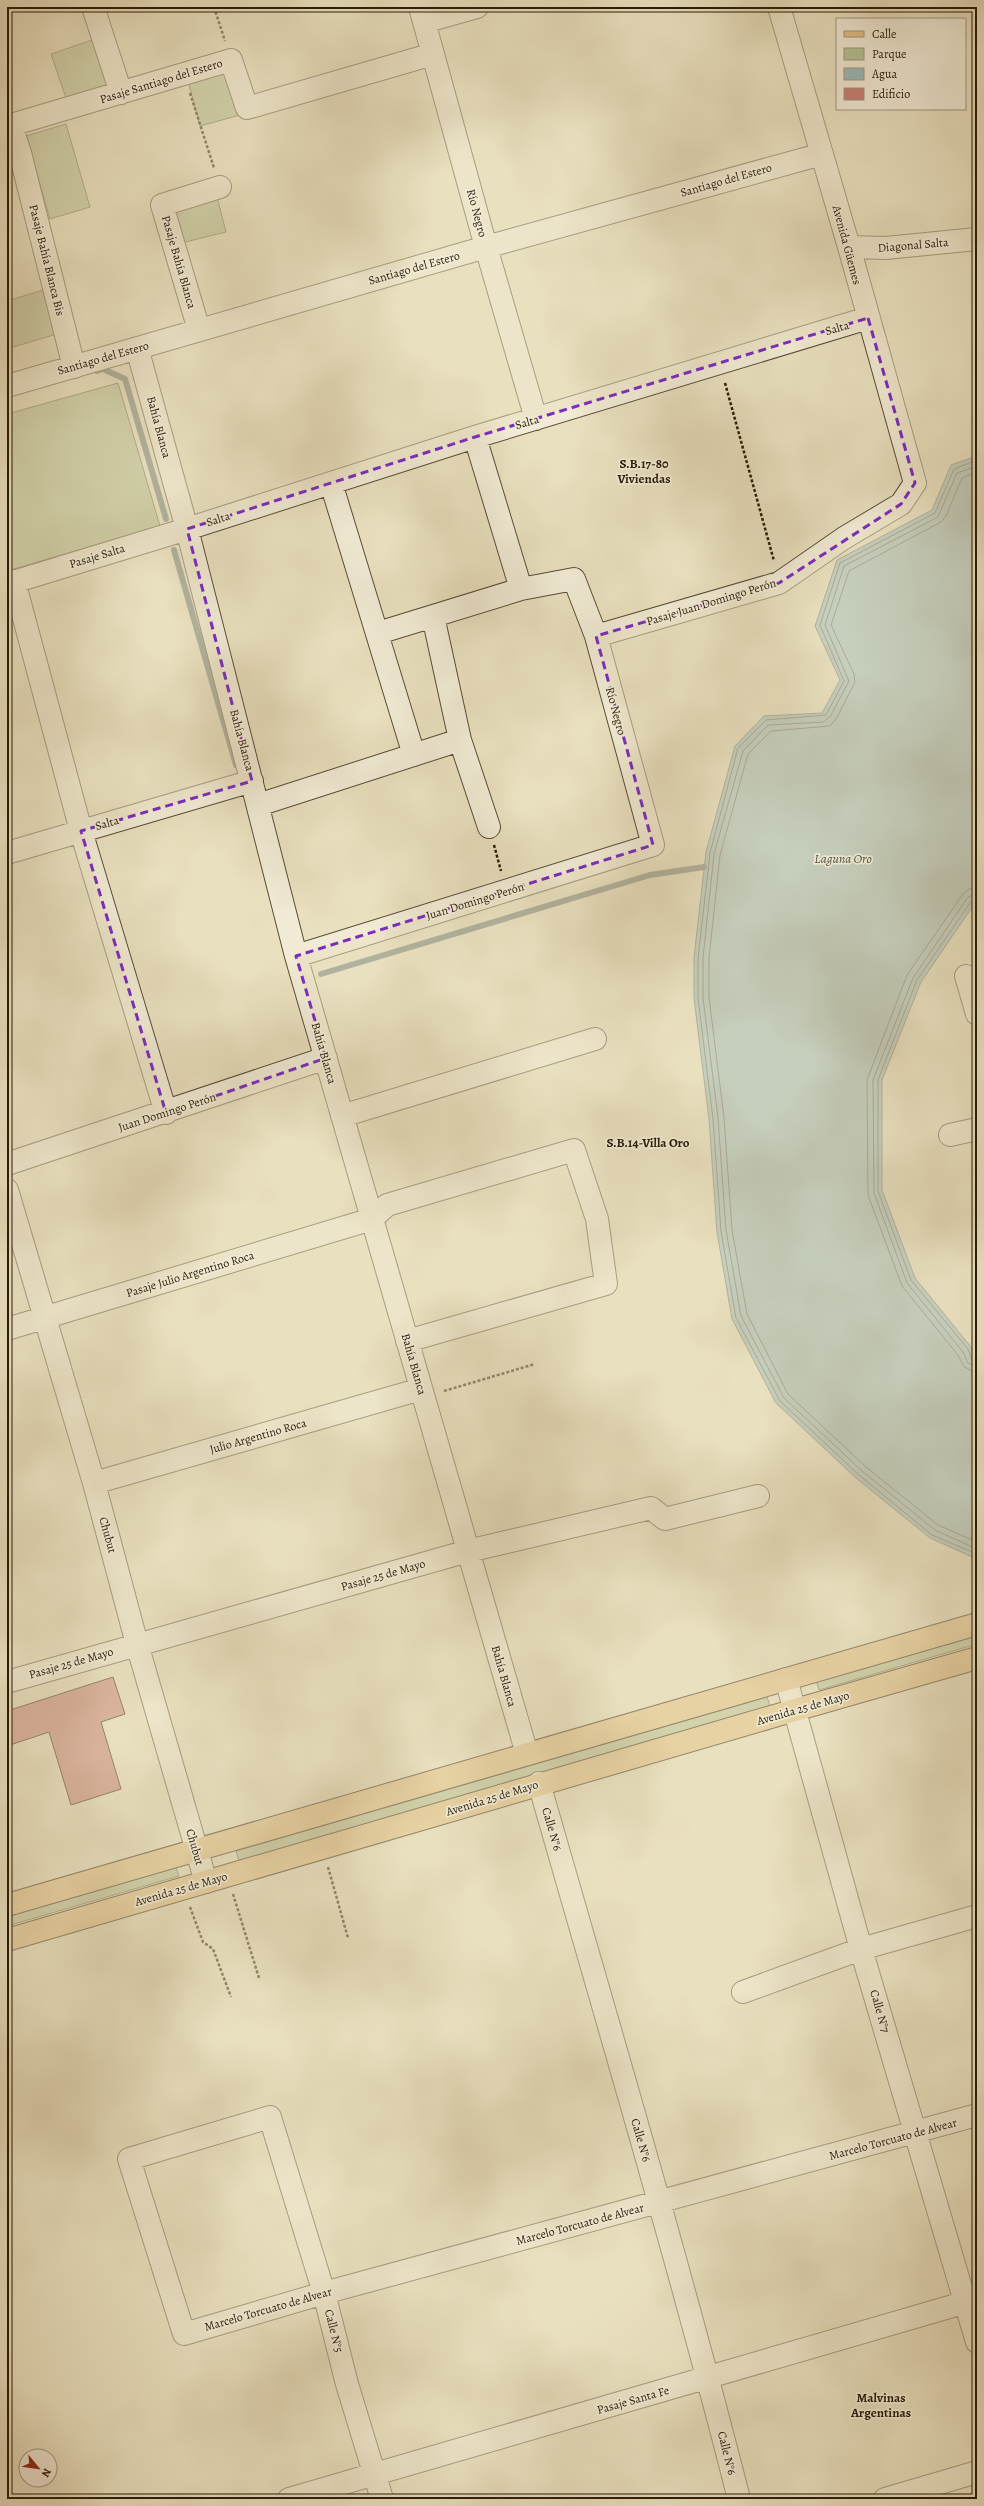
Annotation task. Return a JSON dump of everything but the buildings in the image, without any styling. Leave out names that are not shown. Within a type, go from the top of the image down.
[{"type":"main road","points":[[7,1906],[977,1624]]},
{"type":"main road","name":"Avenida 25 de Mayo","points":[[7,1940],[323,1849],[539,1783],[977,1658]]},
{"type":"street","points":[[93,7],[121,93]]},
{"type":"street","points":[[422,15],[477,7]]},
{"type":"street","name":"Avenida Güemes","points":[[779,7],[849,247],[915,483]]},
{"type":"street","name":"Río Negro","points":[[422,15],[486,247],[536,419]]},
{"type":"street","name":"Pasaje Santiago del Estero","points":[[13,155],[11,125],[231,60],[247,108],[433,54]]},
{"type":"street","name":"Santiago del Estero","points":[[7,386],[486,247],[822,154]]},
{"type":"street","name":"Pasaje Bahía Blanca Bis","points":[[13,155],[74,367]]},
{"type":"street","name":"Pasaje Bahía Blanca","points":[[199,330],[162,205],[220,187]]},
{"type":"street","name":"Diagonal Salta","points":[[849,247],[886,248],[977,239]]},
{"type":"street","name":"Salta","points":[[187,529],[476,437],[868,318]]},
{"type":"street","name":"Bahía Blanca","points":[[137,348],[187,529],[296,956],[527,1754]]},
{"type":"street","points":[[378,632],[521,589],[476,437]]},
{"type":"street","points":[[331,483],[378,632],[414,755]]},
{"type":"street","name":"Pasaje Juan Domingo Perón","points":[[596,636],[780,583],[844,538],[901,504],[915,483]]},
{"type":"street","name":"Pasaje Salta","points":[[11,582],[187,529]]},
{"type":"street","name":"Río Negro","points":[[521,589],[574,579],[596,636],[653,845]]},
{"type":"street","points":[[11,582],[81,831],[166,1113]]},
{"type":"street","points":[[433,616],[460,740],[489,827]]},
{"type":"street","points":[[258,805],[460,740]]},
{"type":"street","name":"Salta","points":[[7,853],[252,781]]},
{"type":"street","name":"Juan Domingo Perón","points":[[296,956],[507,892],[653,845]]},
{"type":"street","points":[[966,976],[977,1014]]},
{"type":"street","points":[[342,1116],[594,1039]]},
{"type":"street","name":"Juan Domingo Perón","points":[[7,1164],[166,1113],[326,1058]]},
{"type":"street","points":[[950,1135],[977,1129]]},
{"type":"street","points":[[372,1219],[387,1205],[574,1150],[597,1218],[606,1284],[407,1341]]},
{"type":"street","name":"Chubut","points":[[7,1190],[44,1319],[94,1483],[137,1644],[206,1882]]},
{"type":"street","name":"Pasaje Julio Argentino Roca","points":[[7,1329],[372,1219]]},
{"type":"street","name":"Julio Argentino Roca","points":[[94,1483],[421,1389]]},
{"type":"street","name":"Pasaje 25 de Mayo","points":[[7,1682],[468,1551],[651,1508],[665,1519],[758,1496]]},
{"type":"street","name":"Calle N°7","points":[[786,1679],[915,2133],[971,2301],[977,2342]]},
{"type":"street","name":"Calle N°6","points":[[539,1783],[659,2203],[708,2379],[739,2499]]},
{"type":"street","points":[[742,1992],[862,1949],[977,1916]]},
{"type":"street","name":"Marcelo Torcuato de Alvear","points":[[184,2334],[324,2293],[659,2203],[977,2115]]},
{"type":"street","name":"Calle N°5","points":[[184,2334],[129,2159],[270,2117],[324,2293],[347,2384],[382,2499]]},
{"type":"street","name":"Pasaje Santa Fe","points":[[288,2499],[708,2379],[971,2301]]},
{"type":"street","points":[[885,2499],[977,2472]]},
{"type":"path","points":[[214,7],[231,60]]},
{"type":"path","points":[[183,74],[220,187]]},
{"type":"path","points":[[719,363],[780,583]]},
{"type":"path","points":[[489,827],[507,892]]},
{"type":"path","points":[[421,1389],[439,1392],[535,1364]]},
{"type":"path","points":[[323,1849],[348,1938]]},
{"type":"path","points":[[227,1876],[259,1978]]},
{"type":"path","points":[[184,1888],[203,1942],[213,1949],[231,1997]]},
{"type":"highlighted area","points":[[868,318],[915,483],[901,504],[779,583],[596,636],[653,845],[296,956],[326,1058],[166,1113],[81,831],[252,781],[187,529],[475,437]]},
{"type":"green space","points":[[95,39],[111,86],[67,101],[51,54]]},
{"type":"green space","points":[[228,67],[240,115],[200,126],[187,77]]},
{"type":"green space","points":[[66,124],[90,207],[50,219],[26,136]]},
{"type":"green space","points":[[217,197],[226,232],[177,244],[169,209]]},
{"type":"green space","points":[[43,290],[57,334],[10,348],[7,339],[7,301]]},
{"type":"green space","points":[[118,383],[160,526],[7,571],[7,414]]},
{"type":"green space","points":[[977,1633],[977,1644],[819,1690],[816,1680]]},
{"type":"green space","points":[[767,1697],[770,1706],[239,1861],[236,1851]]},
{"type":"green space","points":[[175,1865],[179,1876],[7,1926],[7,1916]]},
{"type":"water","name":"Laguna Oro","points":[[977,456],[977,900],[921,982],[882,1080],[882,1190],[915,1278],[971,1347],[977,1362],[977,1559],[930,1538],[856,1478],[776,1403],[732,1319],[717,1232],[709,1119],[694,998],[694,957],[706,852],[735,746],[764,716],[822,713],[840,680],[815,626],[837,560],[932,510],[951,465]]},
{"type":"waterway","points":[[97,371],[103,369],[125,379],[166,519]]},
{"type":"waterway","points":[[174,550],[236,765]]},
{"type":"waterway","points":[[321,974],[650,875],[704,867]]},
{"type":"district","name":"S.B.17-80 Viviendas","points":[[644,470]]},
{"type":"district","name":"S.B.14-Villa Oro","points":[[648,1142]]},
{"type":"district","name":"Malvinas Argentinas","points":[[881,2404]]}]
